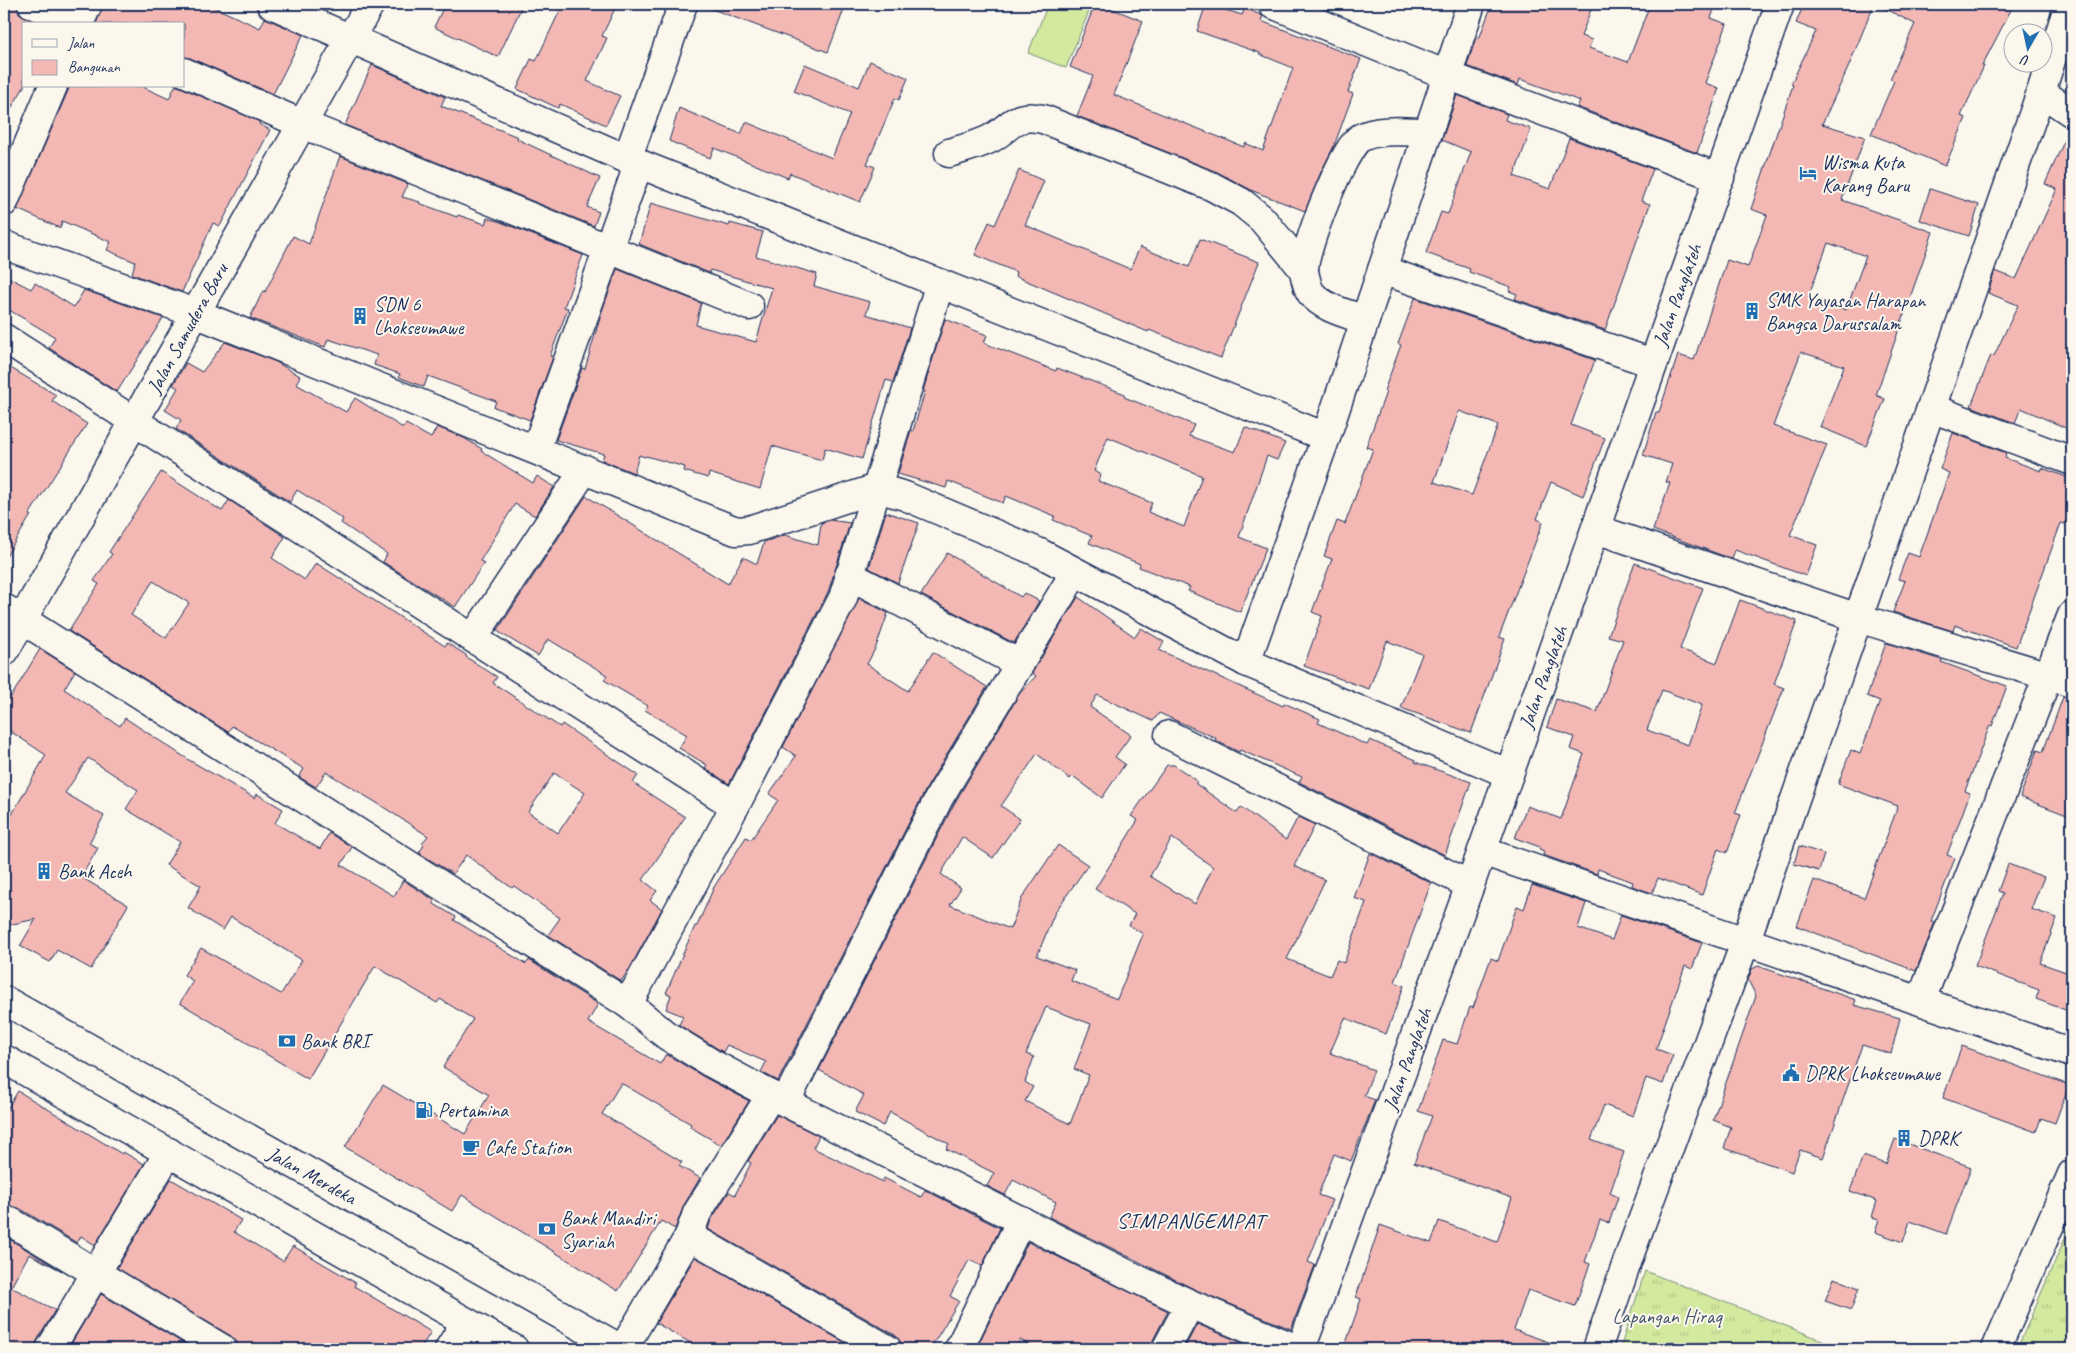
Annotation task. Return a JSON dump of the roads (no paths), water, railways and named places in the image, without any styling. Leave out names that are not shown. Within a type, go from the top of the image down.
[{"type":"street","points":[[32,4],[69,22]]},
{"type":"street","points":[[80,22],[88,4]]},
{"type":"street","points":[[271,4],[351,37],[633,161],[1326,437]]},
{"type":"street","name":"Jalan Samudera Baru","points":[[4,652],[13,613],[134,421],[370,4]]},
{"type":"street","points":[[536,449],[608,249],[633,161],[683,4]]},
{"type":"street","points":[[1272,4],[1447,75],[1720,178]]},
{"type":"street","points":[[1246,662],[1326,437],[1471,4]]},
{"type":"street","name":"Jalan Panglateh","points":[[1299,1349],[1470,885],[1780,4]]},
{"type":"street","points":[[1597,1349],[1631,1251],[1746,940],[2041,92],[2069,4]]},
{"type":"street","points":[[185,72],[302,124],[749,306]]},
{"type":"street","points":[[4,202],[52,88]]},
{"type":"street","points":[[2041,92],[2072,113]]},
{"type":"street","points":[[948,153],[989,139],[1019,118],[1030,116],[1043,119],[1211,186],[1241,202],[1262,219],[1304,270],[1310,292],[1324,306],[1365,320]]},
{"type":"street","points":[[1304,270],[1308,251],[1334,179],[1358,139],[1372,133],[1428,132]]},
{"type":"street","points":[[4,245],[195,313],[736,531],[750,530],[877,488],[923,504],[1040,554],[1246,662],[1509,774]]},
{"type":"street","points":[[1382,270],[1652,364]]},
{"type":"street","points":[[628,1004],[735,806],[843,598],[940,283]]},
{"type":"street","points":[[4,338],[735,806]]},
{"type":"street","points":[[1931,408],[2072,461]]},
{"type":"street","points":[[473,638],[584,469]]},
{"type":"street","points":[[1596,530],[1858,618],[2060,679]]},
{"type":"street","points":[[622,1349],[689,1236],[697,1213],[778,1098],[940,796],[1075,572]]},
{"type":"street","points":[[849,575],[1020,664]]},
{"type":"street","points":[[13,613],[628,1004],[666,1034],[712,1063],[778,1098],[1190,1304],[1299,1349]]},
{"type":"street","points":[[1922,1000],[2060,679],[2072,615]]},
{"type":"street","points":[[1169,735],[1470,885]]},
{"type":"street","points":[[1482,851],[1922,1000],[2072,1053]]},
{"type":"street","name":"Jalan Merdeka","points":[[4,1000],[107,1060],[622,1349]]},
{"type":"street","points":[[4,1059],[514,1349]]},
{"type":"street","points":[[54,1348],[96,1273],[169,1152]]},
{"type":"street","points":[[1996,1349],[2072,1174]]},
{"type":"street","points":[[959,1349],[1021,1220]]},
{"type":"street","points":[[11,1222],[223,1349]]},
{"type":"street","points":[[689,1236],[888,1349]]},
{"type":"street","points":[[1166,1349],[1190,1304]]},
{"type":"street","points":[[449,1349],[466,1322]]},
{"type":"place","name":"Wisma Kuta Karang Baru","points":[[1808,173]]},
{"type":"place","name":"SMK Yayasan Harapan Bangsa Darussalam","points":[[1752,311]]},
{"type":"place","name":"SDN 6 Lhokseumawe","points":[[360,316]]},
{"type":"place","name":"Bank Aceh","points":[[44,871]]},
{"type":"place","name":"Bank BRI","points":[[287,1041]]},
{"type":"place","name":"DPRK Lhokseumawe","points":[[1791,1073]]},
{"type":"place","name":"Pertamina","points":[[424,1110]]},
{"type":"place","name":"DPRK","points":[[1904,1138]]},
{"type":"place","name":"Cafe Station","points":[[471,1147]]},
{"type":"place","name":"Bank Mandiri Syariah","points":[[547,1229]]},
{"type":"district","name":"SIMPANGEMPAT","points":[[1191,1220]]},
{"type":"park label","name":"Lapangan Hiraq","points":[[1667,1316]]}]
